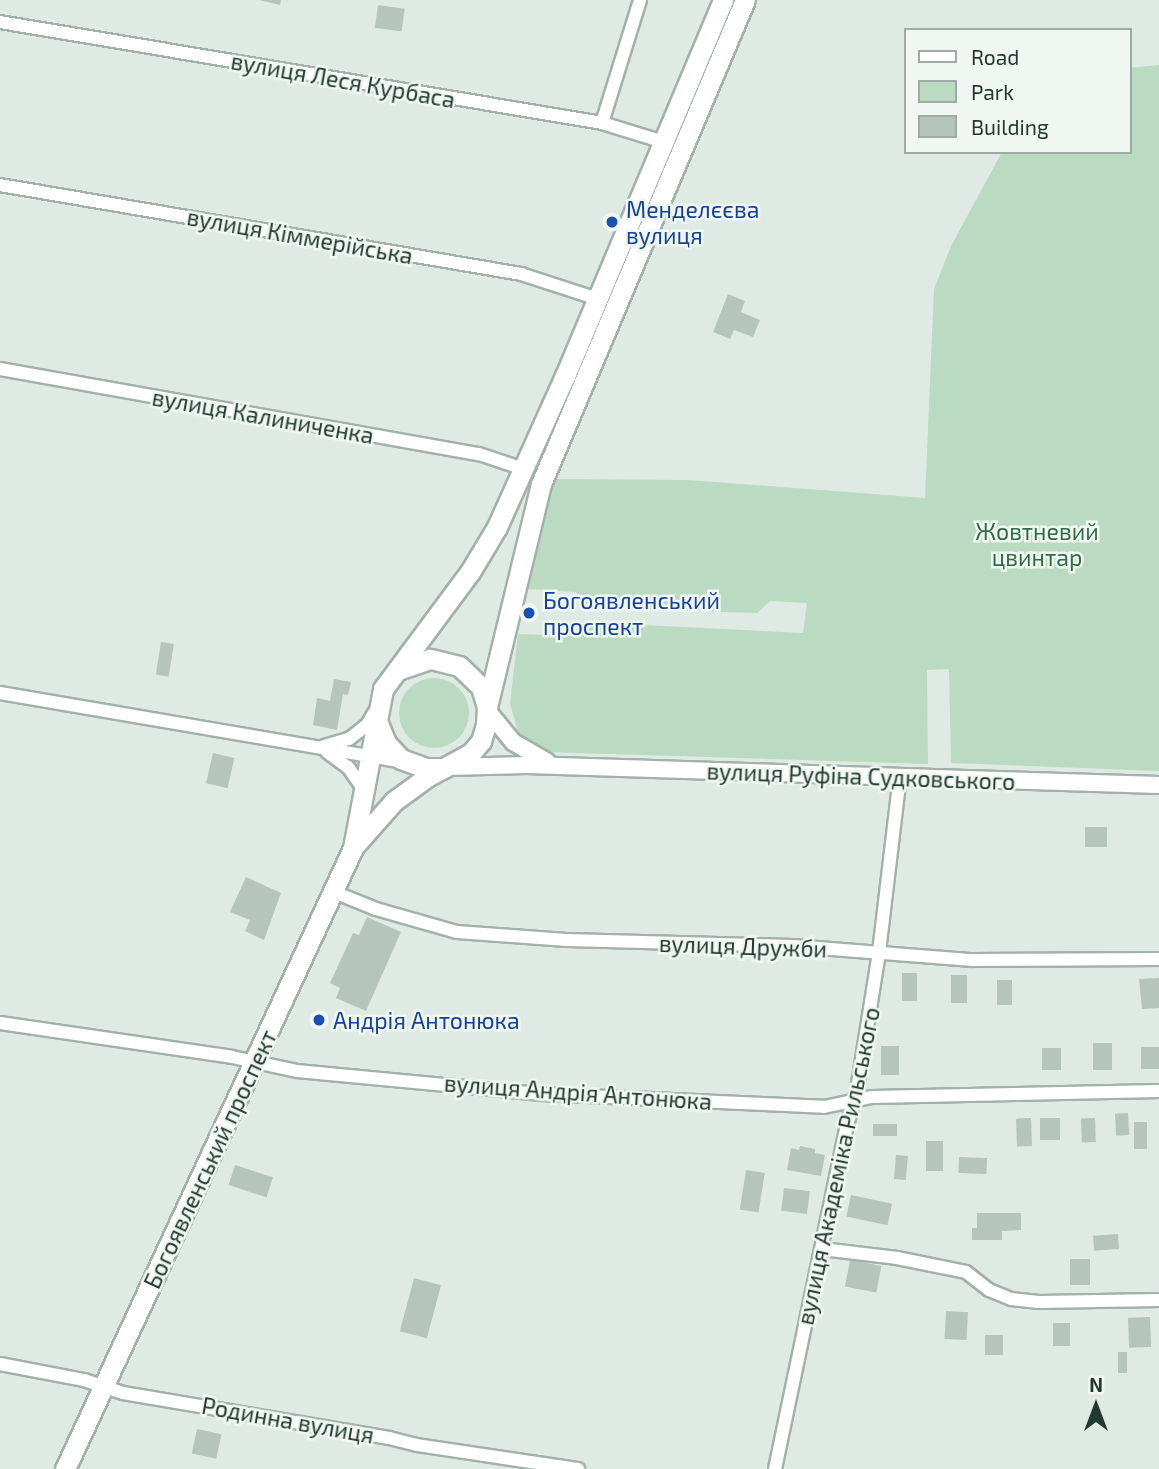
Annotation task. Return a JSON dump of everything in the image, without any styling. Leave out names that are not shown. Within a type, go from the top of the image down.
[{"type":"main road","name":"Богоявленський проспект","points":[[65,1469],[354,848],[378,715],[388,681],[401,669],[470,572],[497,527],[598,299],[723,0]]},
{"type":"main road","name":"Богоявленський проспект","points":[[354,848],[394,801],[464,759],[476,748],[484,733],[487,708],[541,484],[745,0]]},
{"type":"main road","points":[[401,669],[430,659],[450,662],[475,679],[487,708]]},
{"type":"main road","points":[[378,715],[390,749],[408,763]]},
{"type":"main road","name":"вулиця Руфіна Судковського","points":[[408,763],[426,768],[445,768]]},
{"type":"street","points":[[602,123],[640,0]]},
{"type":"street","name":"вулиця Леся Курбаса","points":[[0,22],[602,123],[684,150]]},
{"type":"street","name":"вулиця Кіммерійська","points":[[0,184],[521,274],[598,299]]},
{"type":"street","name":"вулиця Калиниченка","points":[[0,369],[479,454],[524,469]]},
{"type":"street","name":"вулиця Руфіна Судковського","points":[[0,693],[408,763]]},
{"type":"street","name":"вулиця Руфіна Судковського","points":[[487,708],[506,735],[522,749],[546,762],[563,766]]},
{"type":"street","name":"вулиця Руфіна Судковського","points":[[310,746],[331,745],[349,738],[378,715]]},
{"type":"street","name":"вулиця Руфіна Судковського","points":[[310,746],[337,758],[348,767],[364,790]]},
{"type":"street","name":"вулиця Руфіна Судковського","points":[[445,768],[563,766],[1159,785]]},
{"type":"street","name":"вулиця Академіка Рильського","points":[[775,1469],[854,1101],[879,952],[900,777]]},
{"type":"street","name":"вулиця Дружби","points":[[334,892],[376,909],[457,932],[568,940],[879,952],[972,960],[1159,959]]},
{"type":"street","name":"вулиця Андрія Антонюка","points":[[0,1023],[336,1076],[542,1094],[824,1107],[872,1097],[1159,1091]]},
{"type":"street","points":[[822,1249],[897,1258],[966,1272],[989,1290],[1011,1299],[1039,1302],[1159,1300]]},
{"type":"street","name":"Родинна вулиця","points":[[0,1364],[122,1393],[417,1445],[578,1469]]},
{"type":"green space","name":"Жовтневий цвинтар","points":[[1159,65],[1159,771],[951,763],[949,669],[927,670],[928,764],[546,752],[525,740],[518,732],[510,703],[518,634],[572,636],[583,622],[803,633],[807,603],[770,601],[757,613],[584,608],[576,592],[527,589],[524,584],[551,482],[558,479],[688,480],[925,498],[934,289],[951,246],[1001,154],[1131,154],[1131,68]]},
{"type":"green space","points":[[434,678],[459,688],[469,713],[459,738],[434,748],[409,738],[399,713],[409,688]]},
{"type":"building","points":[[259,0],[281,0],[280,5]]},
{"type":"building","points":[[378,5],[405,9],[402,32],[375,28]]},
{"type":"building","points":[[728,294],[745,301],[741,312],[760,320],[753,337],[734,330],[730,339],[713,332]]},
{"type":"building","points":[[161,642],[174,644],[169,677],[156,675]]},
{"type":"building","points":[[334,679],[351,682],[348,695],[343,694],[337,730],[313,725],[317,698],[330,701]]},
{"type":"building","points":[[213,753],[234,758],[227,788],[206,783]]},
{"type":"building","points":[[1085,827],[1107,827],[1107,847],[1085,847]]},
{"type":"building","points":[[246,877],[281,893],[264,940],[245,931],[250,920],[230,912]]},
{"type":"building","points":[[367,917],[401,932],[366,1011],[336,998],[340,988],[330,983],[353,933],[359,935]]},
{"type":"building","points":[[902,973],[917,973],[917,1001],[902,1001]]},
{"type":"building","points":[[951,975],[967,975],[967,1003],[951,1003]]},
{"type":"building","points":[[1159,978],[1159,1008],[1142,1009],[1139,979]]},
{"type":"building","points":[[997,980],[1012,980],[1012,1005],[997,1005]]},
{"type":"building","points":[[1093,1043],[1112,1043],[1112,1070],[1093,1070]]},
{"type":"building","points":[[881,1046],[899,1046],[899,1075],[881,1075]]},
{"type":"building","points":[[1141,1047],[1159,1047],[1159,1069],[1141,1069]]},
{"type":"building","points":[[1042,1048],[1061,1048],[1061,1070],[1042,1070]]},
{"type":"building","points":[[1128,1113],[1129,1135],[1116,1136],[1115,1114]]},
{"type":"building","points":[[1031,1118],[1032,1146],[1017,1147],[1016,1119]]},
{"type":"building","points":[[1040,1118],[1060,1118],[1060,1140],[1040,1140]]},
{"type":"building","points":[[1081,1118],[1095,1118],[1096,1142],[1082,1142]]},
{"type":"building","points":[[1134,1122],[1147,1122],[1147,1149],[1134,1149]]},
{"type":"building","points":[[873,1124],[897,1124],[897,1136],[873,1136]]},
{"type":"building","points":[[926,1141],[943,1141],[943,1171],[926,1171]]},
{"type":"building","points":[[800,1146],[815,1149],[815,1153],[825,1155],[821,1176],[787,1170],[791,1148],[799,1150]]},
{"type":"building","points":[[896,1155],[908,1156],[906,1180],[894,1179]]},
{"type":"building","points":[[959,1157],[987,1158],[986,1174],[958,1173]]},
{"type":"building","points":[[235,1165],[273,1177],[267,1197],[229,1185]]},
{"type":"building","points":[[746,1170],[765,1173],[759,1212],[740,1210]]},
{"type":"building","points":[[784,1188],[810,1191],[807,1214],[781,1211]]},
{"type":"building","points":[[851,1195],[892,1204],[888,1225],[846,1217]]},
{"type":"building","points":[[977,1213],[1021,1213],[1021,1230],[1002,1231],[1002,1240],[972,1240],[972,1228],[977,1228]]},
{"type":"building","points":[[1118,1234],[1119,1249],[1094,1251],[1093,1236]]},
{"type":"building","points":[[1070,1259],[1090,1259],[1090,1285],[1070,1285]]},
{"type":"building","points":[[850,1260],[881,1266],[876,1293],[845,1287]]},
{"type":"building","points":[[414,1278],[441,1285],[427,1338],[400,1331]]},
{"type":"building","points":[[946,1311],[968,1312],[967,1340],[945,1339]]},
{"type":"building","points":[[1150,1317],[1151,1347],[1129,1348],[1128,1318]]},
{"type":"building","points":[[1053,1323],[1070,1323],[1070,1346],[1053,1346]]},
{"type":"building","points":[[985,1335],[1003,1335],[1003,1355],[985,1355]]},
{"type":"building","points":[[1118,1352],[1127,1352],[1127,1373],[1118,1373]]},
{"type":"building","points":[[197,1429],[221,1434],[216,1459],[192,1453]]},
{"type":"place","name":"Менделєєва вулиця","points":[[612,222]]},
{"type":"place","name":"Богоявленський проспект","points":[[529,613]]},
{"type":"place","name":"Андрія Антонюка","points":[[319,1020]]}]
